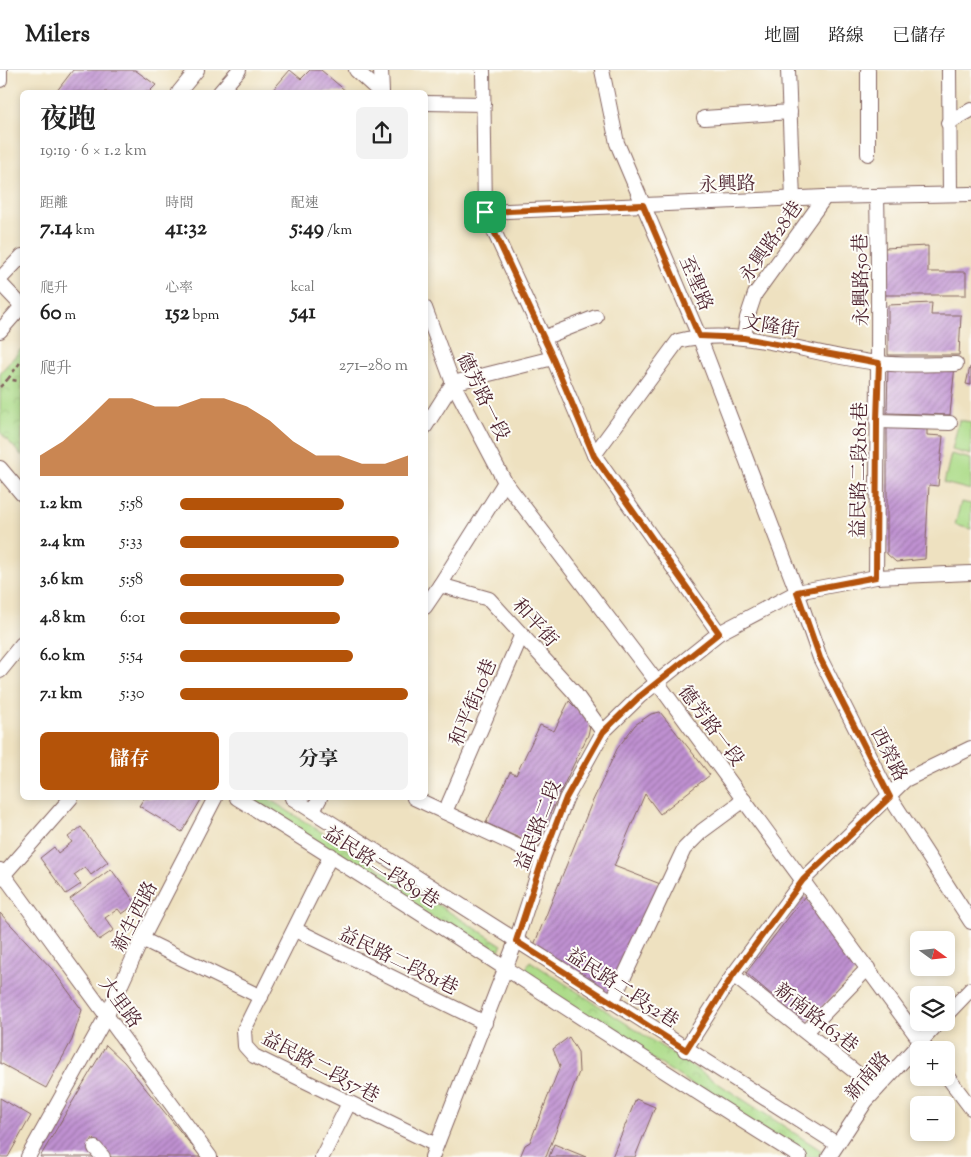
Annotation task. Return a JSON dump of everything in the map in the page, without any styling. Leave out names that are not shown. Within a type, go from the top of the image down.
[{"type":"street","points":[[0,70],[0,80]]},
{"type":"street","points":[[181,90],[197,70]]},
{"type":"street","points":[[222,90],[239,70]]},
{"type":"street","points":[[356,70],[379,90]]},
{"type":"street","points":[[381,70],[381,90]]},
{"type":"street","points":[[483,70],[485,212],[553,358],[594,456],[719,633]]},
{"type":"street","name":"至聖路","points":[[602,70],[617,143],[699,336],[797,592]]},
{"type":"street","points":[[788,70],[793,200]]},
{"type":"street","points":[[868,70],[868,154]]},
{"type":"street","points":[[949,70],[950,193]]},
{"type":"street","points":[[428,102],[484,104]]},
{"type":"street","points":[[948,122],[971,110]]},
{"type":"street","points":[[704,118],[790,112]]},
{"type":"street","name":"永興路","points":[[485,212],[793,200],[824,197],[971,194]]},
{"type":"street","name":"永興路50巷","points":[[877,196],[879,363]]},
{"type":"street","name":"永興路28巷","points":[[744,338],[747,318],[755,294],[824,197]]},
{"type":"street","points":[[20,258],[0,281],[20,304]]},
{"type":"street","points":[[0,331],[20,308]]},
{"type":"street","name":"德芳路一段","points":[[428,316],[453,383],[505,482],[744,800],[920,1041]]},
{"type":"street","points":[[543,338],[596,317]]},
{"type":"street","name":"文隆街","points":[[594,456],[678,341],[699,336],[744,338],[879,363],[956,364]]},
{"type":"street","points":[[428,422],[453,383],[553,358]]},
{"type":"street","name":"益民路二段181巷","points":[[876,577],[879,363]]},
{"type":"street","points":[[877,420],[950,423]]},
{"type":"street","points":[[0,468],[20,492]]},
{"type":"street","points":[[428,603],[505,482]]},
{"type":"street","name":"益民路二段","points":[[434,1151],[516,941],[543,858],[572,785],[603,732],[656,682],[719,633],[797,592],[876,577],[971,573]]},
{"type":"street","name":"和平街","points":[[440,585],[490,599],[574,692],[603,732]]},
{"type":"street","name":"西榮路","points":[[797,592],[820,658],[890,797],[971,922]]},
{"type":"street","name":"和平街10巷","points":[[445,812],[522,634]]},
{"type":"street","points":[[0,671],[20,646]]},
{"type":"street","points":[[686,1050],[733,975],[803,880],[890,797],[905,780],[971,748]]},
{"type":"street","points":[[1,874],[15,864],[69,800]]},
{"type":"street","name":"新生西路","points":[[28,1157],[107,1015],[142,939],[214,800]]},
{"type":"street","name":"益民路二段89巷","points":[[240,800],[331,855],[505,969]]},
{"type":"street","name":"益民路二段89巷","points":[[295,800],[516,941]]},
{"type":"street","points":[[313,811],[319,800]]},
{"type":"street","points":[[418,800],[543,858]]},
{"type":"street","points":[[612,1002],[684,849],[702,831],[744,800]]},
{"type":"street","name":"益民路二段57巷","points":[[331,855],[296,930],[244,1030],[245,1046],[254,1056],[349,1102],[434,1151]]},
{"type":"street","name":"大里路","points":[[1,874],[107,1015],[210,1157]]},
{"type":"street","name":"益民路二段81巷","points":[[296,930],[485,1023]]},
{"type":"street","points":[[142,939],[260,997]]},
{"type":"street","name":"益民路二段52巷","points":[[516,941],[837,1144]]},
{"type":"street","points":[[806,1032],[868,968]]},
{"type":"street","points":[[505,969],[663,1072],[800,1157]]},
{"type":"street","name":"新南路163巷","points":[[733,975],[877,1089]]},
{"type":"street","points":[[955,1006],[971,989]]},
{"type":"street","name":"新南路","points":[[829,1157],[866,1101],[910,1059]]},
{"type":"street","points":[[954,1086],[971,1108]]},
{"type":"street","points":[[322,1157],[349,1102]]},
{"type":"path","points":[[0,387],[20,363]]},
{"type":"path","points":[[8,379],[20,382]]},
{"type":"green space","points":[[20,350],[20,454],[0,432],[0,373]]},
{"type":"green space","points":[[959,420],[971,422],[971,455],[952,450]]},
{"type":"green space","points":[[951,454],[971,459],[971,490],[944,483]]},
{"type":"green space","points":[[961,502],[971,504],[971,529],[955,525]]},
{"type":"green space","points":[[242,800],[270,800],[502,945],[495,956]]},
{"type":"green space","points":[[530,961],[822,1151],[818,1157],[804,1157],[523,975]]},
{"type":"building","points":[[73,70],[135,70],[156,85],[151,90],[58,90]]},
{"type":"building","points":[[290,70],[301,79],[310,70],[321,70],[345,90],[273,90]]},
{"type":"building","points":[[928,246],[928,272],[966,272],[966,295],[884,295],[884,248]]},
{"type":"building","points":[[932,303],[931,315],[961,315],[959,355],[888,355],[888,305]]},
{"type":"building","points":[[888,365],[955,365],[950,415],[887,413]]},
{"type":"building","points":[[971,367],[971,385],[966,384]]},
{"type":"building","points":[[887,421],[927,422],[927,435],[943,436],[938,486],[929,485],[925,559],[896,562],[887,554]]},
{"type":"building","points":[[569,701],[587,719],[590,726],[588,735],[538,838],[528,842],[486,823],[510,772],[516,775],[540,725],[554,731]]},
{"type":"building","points":[[660,712],[710,775],[660,814],[645,794],[614,866],[663,885],[613,1003],[532,950],[590,807],[617,749],[635,725],[651,714]]},
{"type":"building","points":[[143,800],[201,800],[182,832],[139,806]]},
{"type":"building","points":[[81,827],[108,862],[91,875],[85,867],[74,875],[81,884],[66,894],[40,858],[54,847],[58,853],[72,842],[68,837]]},
{"type":"building","points":[[111,869],[136,904],[122,914],[118,909],[105,918],[114,930],[99,940],[70,899]]},
{"type":"building","points":[[805,896],[859,968],[806,1024],[746,973]]},
{"type":"building","points":[[0,913],[52,969],[82,1010],[72,1040],[46,1088],[0,1063]]},
{"type":"building","points":[[569,1037],[578,1052],[579,1072],[546,1157],[520,1157],[525,1145],[530,1142],[560,1066],[553,1049]]},
{"type":"building","points":[[106,1045],[124,1062],[201,1157],[111,1157],[93,1138],[89,1146],[98,1157],[40,1157]]},
{"type":"building","points":[[0,1098],[31,1116],[8,1157],[0,1157]]},
{"type":"building","points":[[636,1099],[655,1107],[635,1157],[612,1157]]},
{"type":"building","points":[[554,1144],[586,1157],[549,1157]]},
{"type":"route","points":[[643,205],[699,336],[744,338],[879,363],[876,577],[797,592],[820,658],[890,797],[803,880],[733,975],[686,1050],[516,941],[543,858],[566,798],[603,732],[656,682],[719,633],[594,456],[553,358],[485,212],[643,205]]}]
